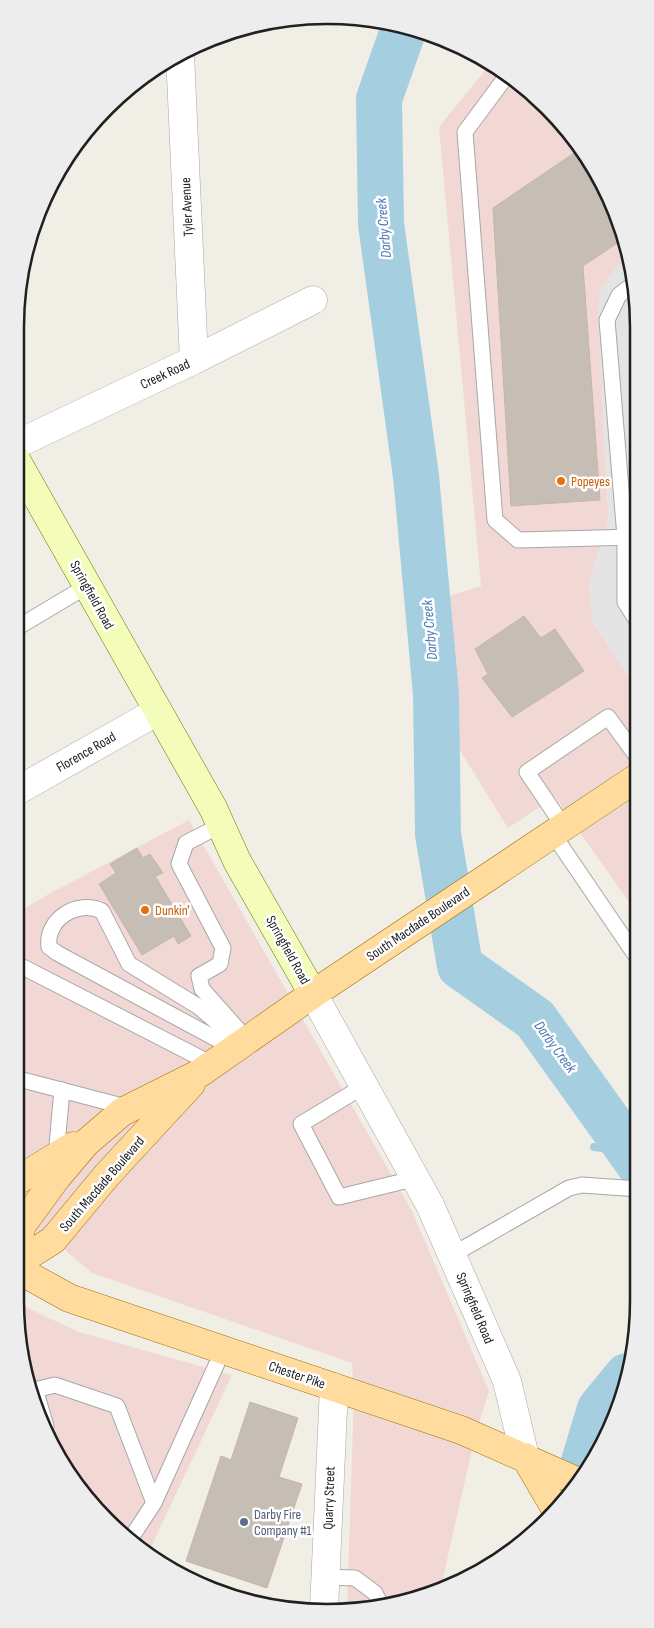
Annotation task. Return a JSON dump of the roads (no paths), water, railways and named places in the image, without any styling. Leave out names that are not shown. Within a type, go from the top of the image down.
[{"type":"main road","name":"Springfield Road","points":[[24,474],[158,711],[221,825],[237,861],[313,994]]},
{"type":"main road","name":"South Macdade Boulevard","points":[[24,1222],[70,1160],[104,1127],[131,1108],[206,1069],[313,994],[630,782]]},
{"type":"main road","name":"South Macdade Boulevard","points":[[24,1258],[53,1240],[107,1175],[206,1069]]},
{"type":"main road","points":[[24,1176],[104,1127]]},
{"type":"main road","name":"Chester Pike","points":[[24,1273],[69,1298],[461,1430],[573,1479]]},
{"type":"main road","points":[[525,1457],[552,1504]]},
{"type":"street","name":"Tyler Avenue","points":[[180,61],[194,360]]},
{"type":"street","name":"Creek Road","points":[[24,441],[194,360],[313,300]]},
{"type":"street","name":"Florence Road","points":[[24,787],[158,711]]},
{"type":"street","name":"Springfield Road","points":[[313,994],[417,1178],[506,1381],[512,1398],[525,1457]]},
{"type":"street","name":"Quarry Street","points":[[324,1604],[334,1387]]},
{"type":"lane","points":[[503,80],[465,132],[495,520],[518,540],[630,537]]},
{"type":"lane","points":[[628,289],[619,295],[607,320],[630,528]]},
{"type":"lane","points":[[630,548],[625,602],[630,610]]},
{"type":"lane","points":[[24,624],[87,586]]},
{"type":"lane","points":[[630,747],[608,717],[526,772],[558,830],[630,946]]},
{"type":"lane","points":[[221,825],[186,842],[179,864],[223,948],[220,964],[199,976],[202,989],[241,1044]]},
{"type":"lane","points":[[93,907],[102,911],[130,964],[199,1007],[241,1044],[56,953],[49,947],[48,938],[51,928],[60,916],[80,908],[93,907]]},
{"type":"lane","points":[[24,969],[206,1069]]},
{"type":"lane","points":[[24,1080],[131,1108]]},
{"type":"lane","points":[[364,1086],[301,1124],[340,1197],[417,1178]]},
{"type":"lane","points":[[56,1156],[62,1090]]},
{"type":"lane","points":[[452,1255],[557,1193],[582,1185],[630,1188]]},
{"type":"lane","points":[[133,1534],[154,1503],[223,1350]]},
{"type":"lane","points":[[37,1389],[55,1385],[117,1406],[154,1503]]},
{"type":"lane","points":[[326,1577],[355,1578],[375,1593],[378,1600]]},
{"type":"waterway","name":"Darby Creek","points":[[402,33],[379,99],[381,224],[416,476],[436,694],[438,834],[460,966],[535,1019],[630,1151]]},
{"type":"waterway","points":[[594,1147],[630,1152]]},
{"type":"waterway","name":"Darby Creek","points":[[584,1462],[600,1409],[617,1388]]},
{"type":"place","name":"Popeyes","points":[[561,481]]},
{"type":"place","name":"Dunkin'","points":[[145,910]]},
{"type":"place","name":"Darby Fire Company #1","points":[[244,1522]]}]
